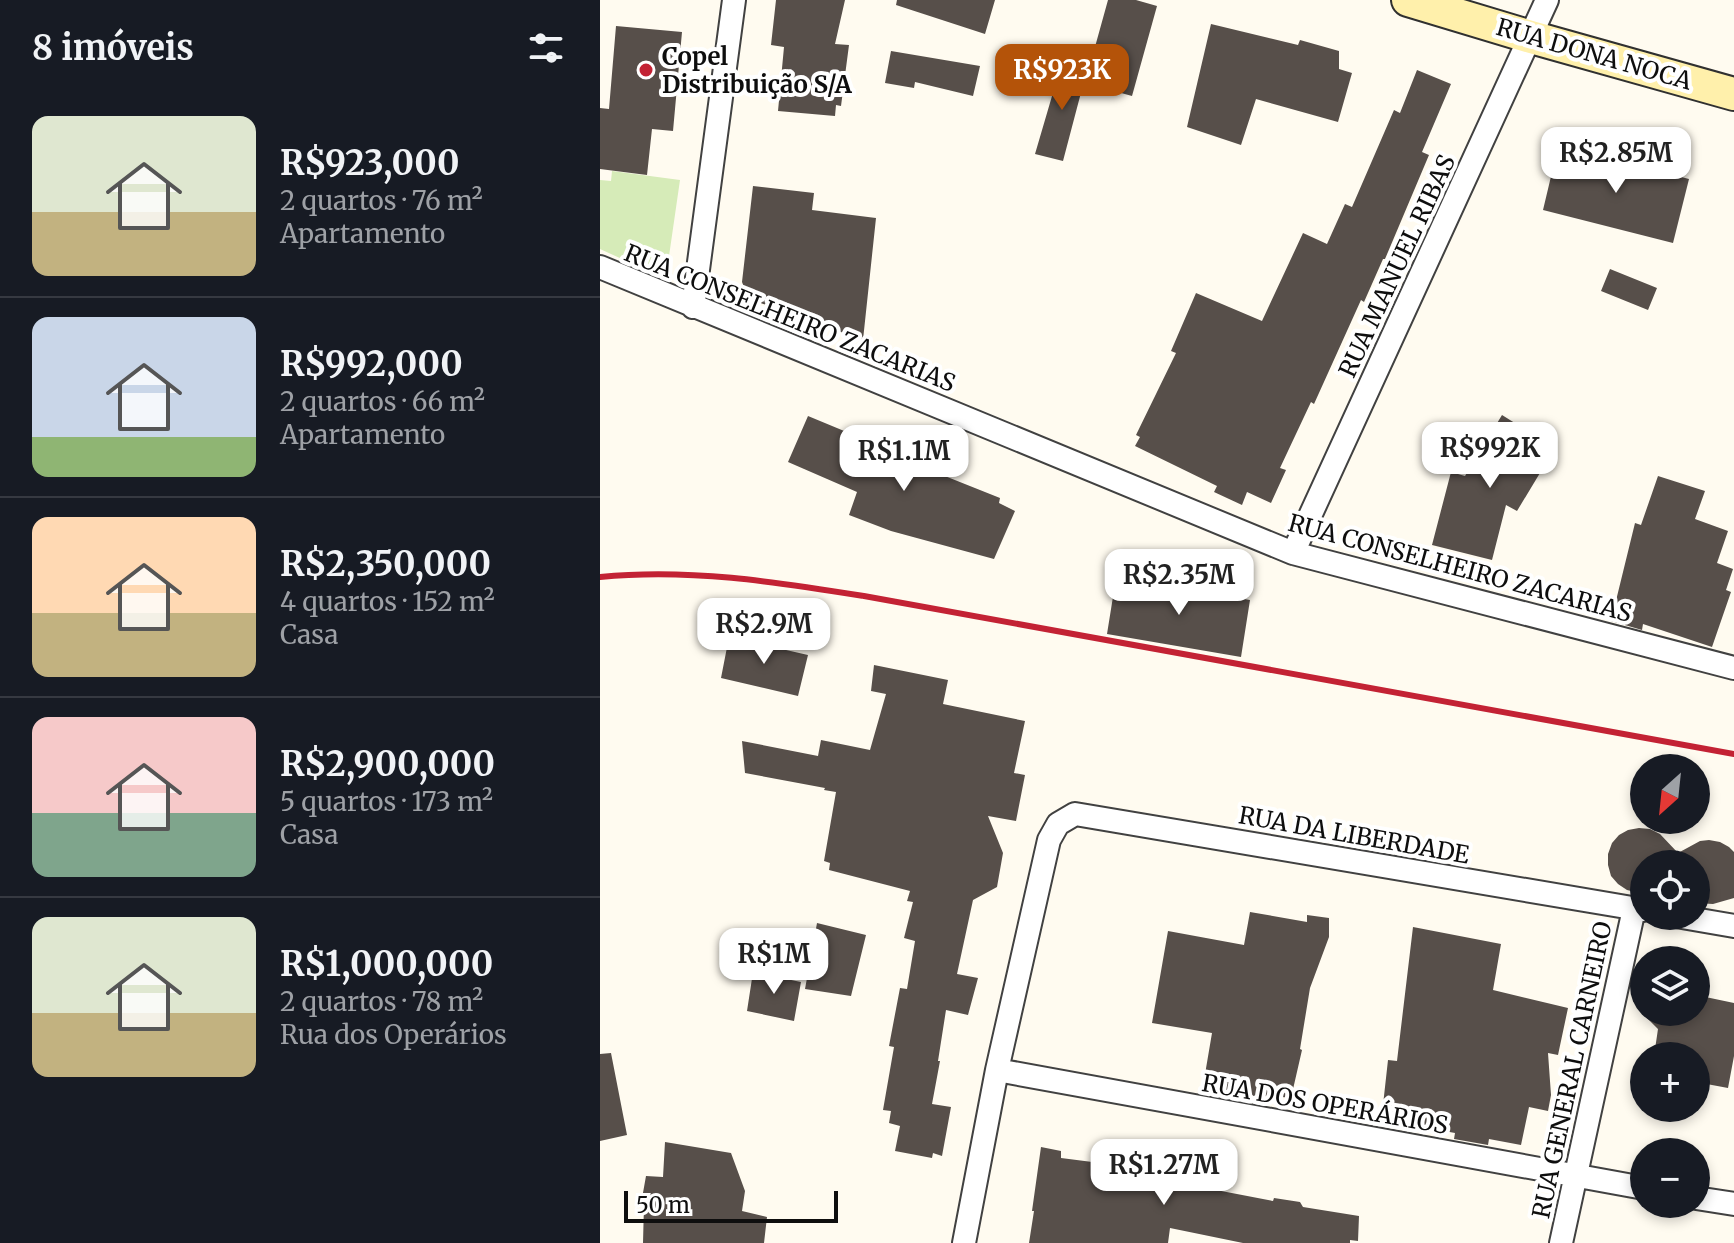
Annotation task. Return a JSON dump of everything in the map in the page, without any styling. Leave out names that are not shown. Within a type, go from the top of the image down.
[{"type":"street","points":[[693,307],[734,0]]},
{"type":"street","name":"RUA DONA NOCA","points":[[1408,0],[1734,94]]},
{"type":"street","name":"RUA MANUEL RIBAS","points":[[1293,553],[1547,0]]},
{"type":"street","name":"RUA CONSELHEIRO ZACARIAS","points":[[600,267],[1293,553],[1734,668]]},
{"type":"street","name":"RUA DA LIBERDADE","points":[[997,1070],[1049,840],[1058,824],[1075,814],[1630,908]]},
{"type":"street","points":[[1710,922],[1734,926]]},
{"type":"street","name":"RUA GENERAL CARNEIRO","points":[[1561,1243],[1634,930]]},
{"type":"street","points":[[964,1243],[997,1070]]},
{"type":"street","name":"RUA DOS OPERÁRIOS","points":[[997,1070],[1630,1186]]},
{"type":"street","points":[[1710,1200],[1734,1204]]},
{"type":"green space","points":[[612,171],[680,180],[667,270],[655,274],[600,249],[600,180],[611,181]]},
{"type":"building","points":[[776,0],[845,0],[835,44],[849,45],[841,106],[836,105],[835,116],[778,111],[784,47],[771,45]]},
{"type":"building","points":[[897,0],[995,0],[985,34],[896,5]]},
{"type":"building","points":[[1108,0],[1136,0],[1157,6],[1132,96],[1085,83]]},
{"type":"building","points":[[1211,24],[1298,45],[1300,40],[1339,51],[1339,69],[1352,73],[1338,122],[1256,99],[1241,145],[1187,127]]},
{"type":"building","name":"Copel Distribuição S/A","points":[[616,26],[682,32],[673,131],[652,129],[647,175],[600,169],[600,108],[609,109]]},
{"type":"building","points":[[891,51],[980,66],[973,96],[915,82],[914,88],[885,83]]},
{"type":"building","points":[[1066,59],[1088,66],[1063,161],[1035,154]]},
{"type":"building","points":[[1417,70],[1451,84],[1422,152],[1429,155],[1385,259],[1364,302],[1361,300],[1314,404],[1311,402],[1280,468],[1286,470],[1271,503],[1247,492],[1242,505],[1214,492],[1217,486],[1135,446],[1140,437],[1136,435],[1176,353],[1171,351],[1196,293],[1262,321],[1303,233],[1327,244],[1345,204],[1352,207],[1394,110],[1400,113]]},
{"type":"building","points":[[1558,147],[1689,179],[1673,243],[1543,210]]},
{"type":"building","points":[[753,186],[814,193],[812,210],[876,218],[863,340],[752,300],[747,295],[742,282]]},
{"type":"building","points":[[1610,269],[1657,288],[1648,310],[1601,291]]},
{"type":"building","points":[[1502,415],[1555,448],[1517,511],[1506,505],[1492,560],[1432,545],[1451,472],[1465,476]]},
{"type":"building","points":[[808,416],[849,433],[847,437],[1000,498],[999,503],[1015,511],[994,559],[891,531],[849,515],[857,492],[788,462]]},
{"type":"building","points":[[1658,476],[1705,491],[1695,519],[1728,531],[1717,563],[1733,569],[1726,590],[1731,592],[1712,647],[1643,624],[1642,630],[1611,621],[1635,523],[1641,525]]},
{"type":"building","points":[[1116,578],[1250,600],[1241,657],[1107,634]]},
{"type":"building","points":[[729,637],[808,655],[798,696],[721,678]]},
{"type":"building","points":[[874,665],[948,680],[943,704],[1025,721],[1014,773],[1025,775],[1016,821],[988,816],[1003,853],[997,887],[973,900],[957,974],[978,978],[968,1015],[946,1010],[932,1104],[951,1107],[942,1156],[933,1153],[932,1158],[895,1151],[900,1126],[889,1123],[891,1111],[883,1110],[894,1047],[889,1046],[900,988],[907,989],[915,941],[904,938],[913,902],[907,901],[910,891],[829,870],[830,863],[824,861],[836,792],[745,773],[742,741],[818,756],[821,740],[870,750],[886,694],[871,691]]},
{"type":"building","points":[[1628,830],[1630,834],[1660,834],[1675,850],[1630,850],[1630,891],[1611,876],[1608,865],[1612,843]]},
{"type":"building","points":[[1700,841],[1720,842],[1734,852],[1734,898],[1710,904],[1710,850],[1684,850]]},
{"type":"building","points":[[1250,912],[1307,922],[1307,915],[1329,918],[1329,937],[1310,988],[1302,1050],[1291,1098],[1282,1097],[1282,1102],[1203,1086],[1212,1033],[1152,1023],[1168,931],[1244,945]]},
{"type":"building","points":[[817,923],[866,935],[851,996],[805,989]]},
{"type":"building","points":[[1413,927],[1501,944],[1493,990],[1568,1008],[1558,1055],[1548,1053],[1551,1095],[1548,1111],[1529,1107],[1521,1145],[1489,1139],[1488,1145],[1454,1139],[1455,1133],[1396,1122],[1397,1117],[1382,1114],[1388,1060],[1397,1061]]},
{"type":"building","points":[[753,972],[801,982],[794,1021],[747,1011]]},
{"type":"building","points":[[1710,998],[1734,1003],[1734,1056],[1728,1088],[1710,1085],[1710,1042],[1656,1042],[1658,1029],[1655,1026],[1710,1026]]},
{"type":"building","points":[[611,1053],[627,1135],[600,1141],[600,1054]]},
{"type":"building","points":[[665,1142],[731,1153],[745,1191],[742,1211],[767,1217],[764,1243],[643,1243],[644,1204],[641,1204],[646,1176],[663,1177]]},
{"type":"building","points":[[1041,1147],[1061,1151],[1061,1158],[1108,1164],[1110,1155],[1157,1163],[1158,1157],[1190,1161],[1185,1184],[1273,1201],[1274,1198],[1300,1202],[1303,1207],[1359,1216],[1358,1241],[1243,1243],[1170,1228],[1168,1243],[1029,1243]]},
{"type":"railway","points":[[600,577],[699,575],[864,596],[1734,754]]},
{"type":"place","name":"Copel Distribuição S/A","points":[[646,70]]}]
